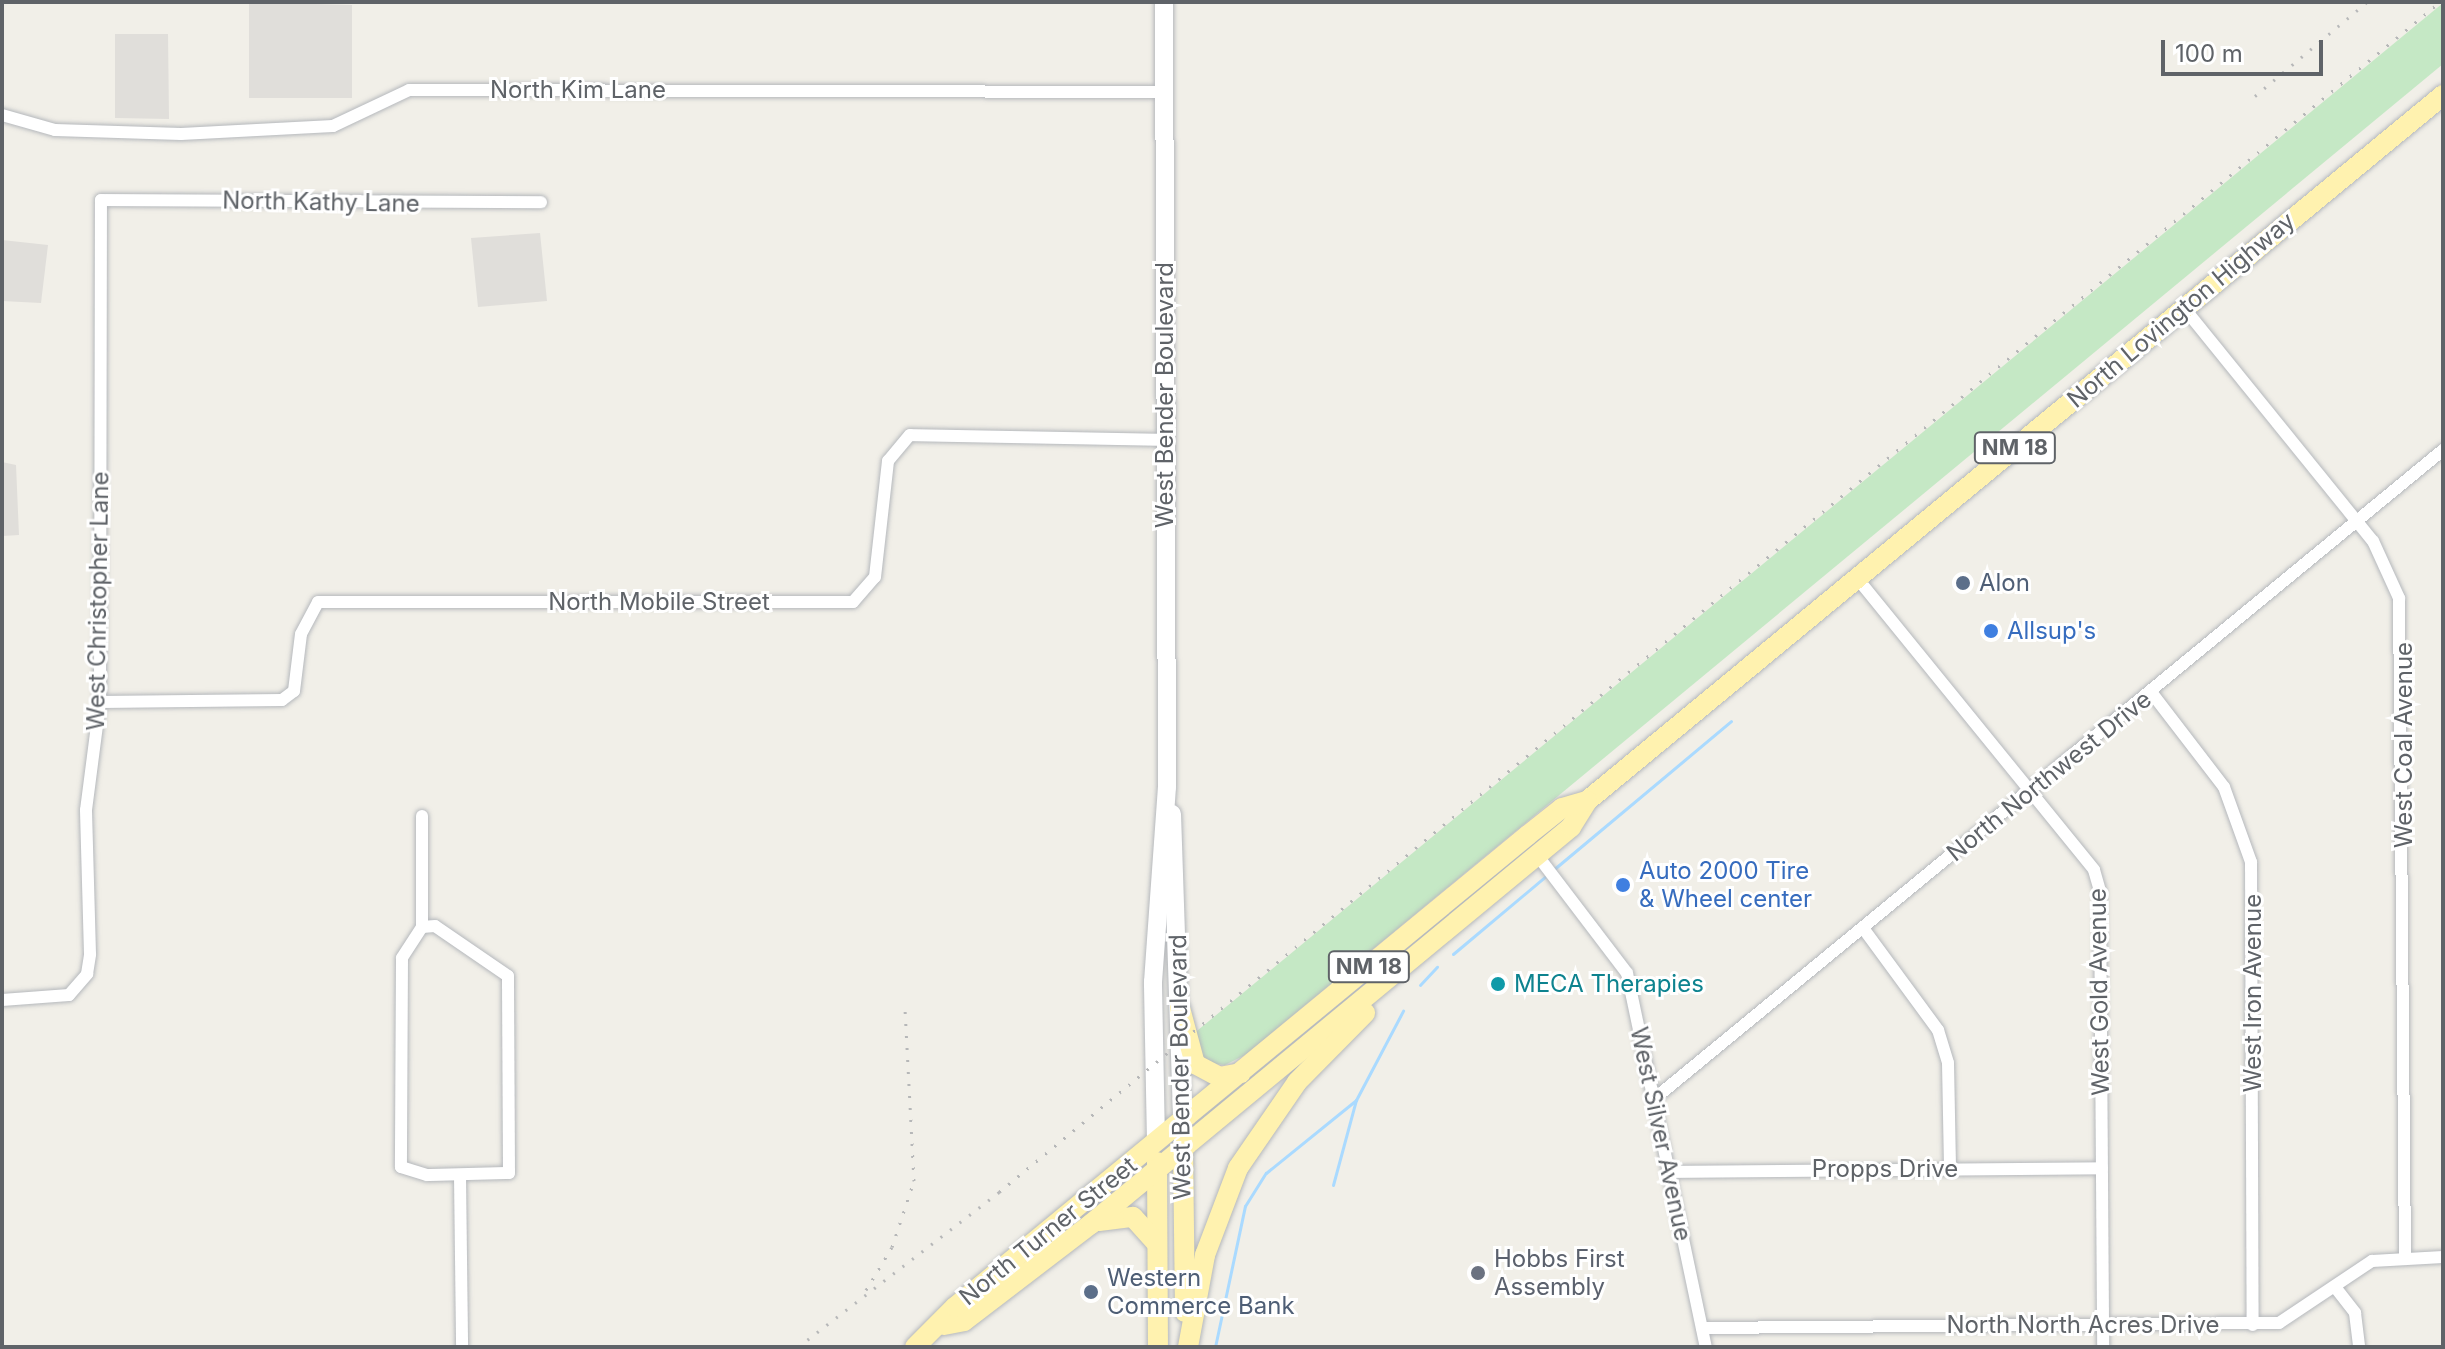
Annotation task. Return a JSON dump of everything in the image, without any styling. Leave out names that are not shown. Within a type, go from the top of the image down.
[{"type":"main road","name":"West Bender Boulevard","points":[[1164,2],[1167,787],[1180,1008],[1187,1347]]},
{"type":"main road","name":"North Lovington Highway","points":[[1183,1148],[1571,827],[1587,801],[2443,95]]},
{"type":"main road","name":"West Bender Boulevard","points":[[1158,1347],[1154,954],[1167,787]]},
{"type":"main road","name":"North Lovington Highway","points":[[1156,1142],[1562,808],[1587,801]]},
{"type":"main road","points":[[1187,1347],[1205,1255],[1238,1168],[1271,1114],[1383,995],[1395,972]]},
{"type":"main road","points":[[1180,1008],[1195,1064],[1219,1077],[1241,1073]]},
{"type":"main road","name":"North Turner Street","points":[[915,1347],[944,1325],[955,1307],[1156,1142]]},
{"type":"main road","name":"North Turner Street","points":[[944,1325],[964,1321],[1091,1224],[1183,1148]]},
{"type":"main road","points":[[1091,1224],[1125,1214],[1157,1244]]},
{"type":"street","name":"North Kim Lane","points":[[2,115],[55,130],[181,134],[333,126],[409,90],[1164,92]]},
{"type":"street","name":"North Kathy Lane","points":[[101,200],[541,202]]},
{"type":"street","name":"West Christopher Lane","points":[[2,1000],[69,995],[87,974],[90,954],[86,810],[100,702],[101,200]]},
{"type":"street","name":"West Coal Avenue","points":[[2184,308],[2357,521],[2389,568],[2404,629],[2405,1256]]},
{"type":"street","name":"North Mobile Street","points":[[100,702],[282,700],[300,674],[308,609],[329,601],[853,602],[875,577],[888,461],[910,435],[1165,440]]},
{"type":"street","name":"North Northwest Drive","points":[[1654,1099],[2443,450]]},
{"type":"street","name":"West Gold Avenue","points":[[1857,578],[2085,853],[2100,891],[2103,1347]]},
{"type":"street","name":"West Iron Avenue","points":[[2151,692],[2224,787],[2251,862],[2253,1325]]},
{"type":"street","points":[[422,816],[422,927],[402,958],[401,1167],[460,1176],[509,1173],[510,983],[487,957],[435,926],[422,927]]},
{"type":"street","name":"West Silver Avenue","points":[[1537,855],[1617,953],[1654,1099],[1706,1347]]},
{"type":"street","points":[[1863,928],[1938,1030],[1948,1063],[1950,1169]]},
{"type":"street","name":"Propps Drive","points":[[1668,1172],[2102,1168]]},
{"type":"street","points":[[460,1176],[462,1347]]},
{"type":"street","name":"North North Acres Drive","points":[[1702,1328],[2253,1325],[2292,1320],[2357,1267],[2405,1256],[2443,1257]]},
{"type":"street","points":[[2335,1287],[2355,1313],[2359,1347]]},
{"type":"shaded area","points":[[249,2],[352,5],[352,98],[249,98]]},
{"type":"shaded area","points":[[115,34],[168,34],[169,119],[115,118]]},
{"type":"shaded area","points":[[540,233],[547,301],[478,307],[471,238]]},
{"type":"shaded area","points":[[2,240],[48,245],[41,303],[2,301]]},
{"type":"shaded area","points":[[2,462],[16,465],[19,535],[2,536]]},
{"type":"green space","points":[[2443,3],[2443,64],[1245,1055],[1225,1065],[1201,1062],[1192,1035]]},
{"type":"waterway","points":[[1553,870],[1731,721]]},
{"type":"waterway","points":[[1453,954],[1547,875]]},
{"type":"waterway","points":[[1420,985],[1437,967]]},
{"type":"waterway","points":[[1333,1185],[1356,1100],[1403,1011]]},
{"type":"waterway","points":[[1215,1347],[1245,1206],[1266,1173],[1356,1100]]},
{"type":"railway","points":[[2255,96],[2367,2]]},
{"type":"railway","points":[[798,1347],[999,1192],[2440,2]]},
{"type":"railway","points":[[866,1290],[892,1247],[914,1181],[905,1010]]},
{"type":"place","name":"Alon","points":[[1963,583]]},
{"type":"place","name":"Allsup's","points":[[1991,631]]},
{"type":"place","name":"Auto 2000 Tire & Wheel center","points":[[1623,885]]},
{"type":"place","name":"MECA Therapies","points":[[1498,984]]},
{"type":"place","name":"Hobbs First Assembly","points":[[1478,1273]]},
{"type":"place","name":"Western Commerce Bank","points":[[1091,1292]]}]
